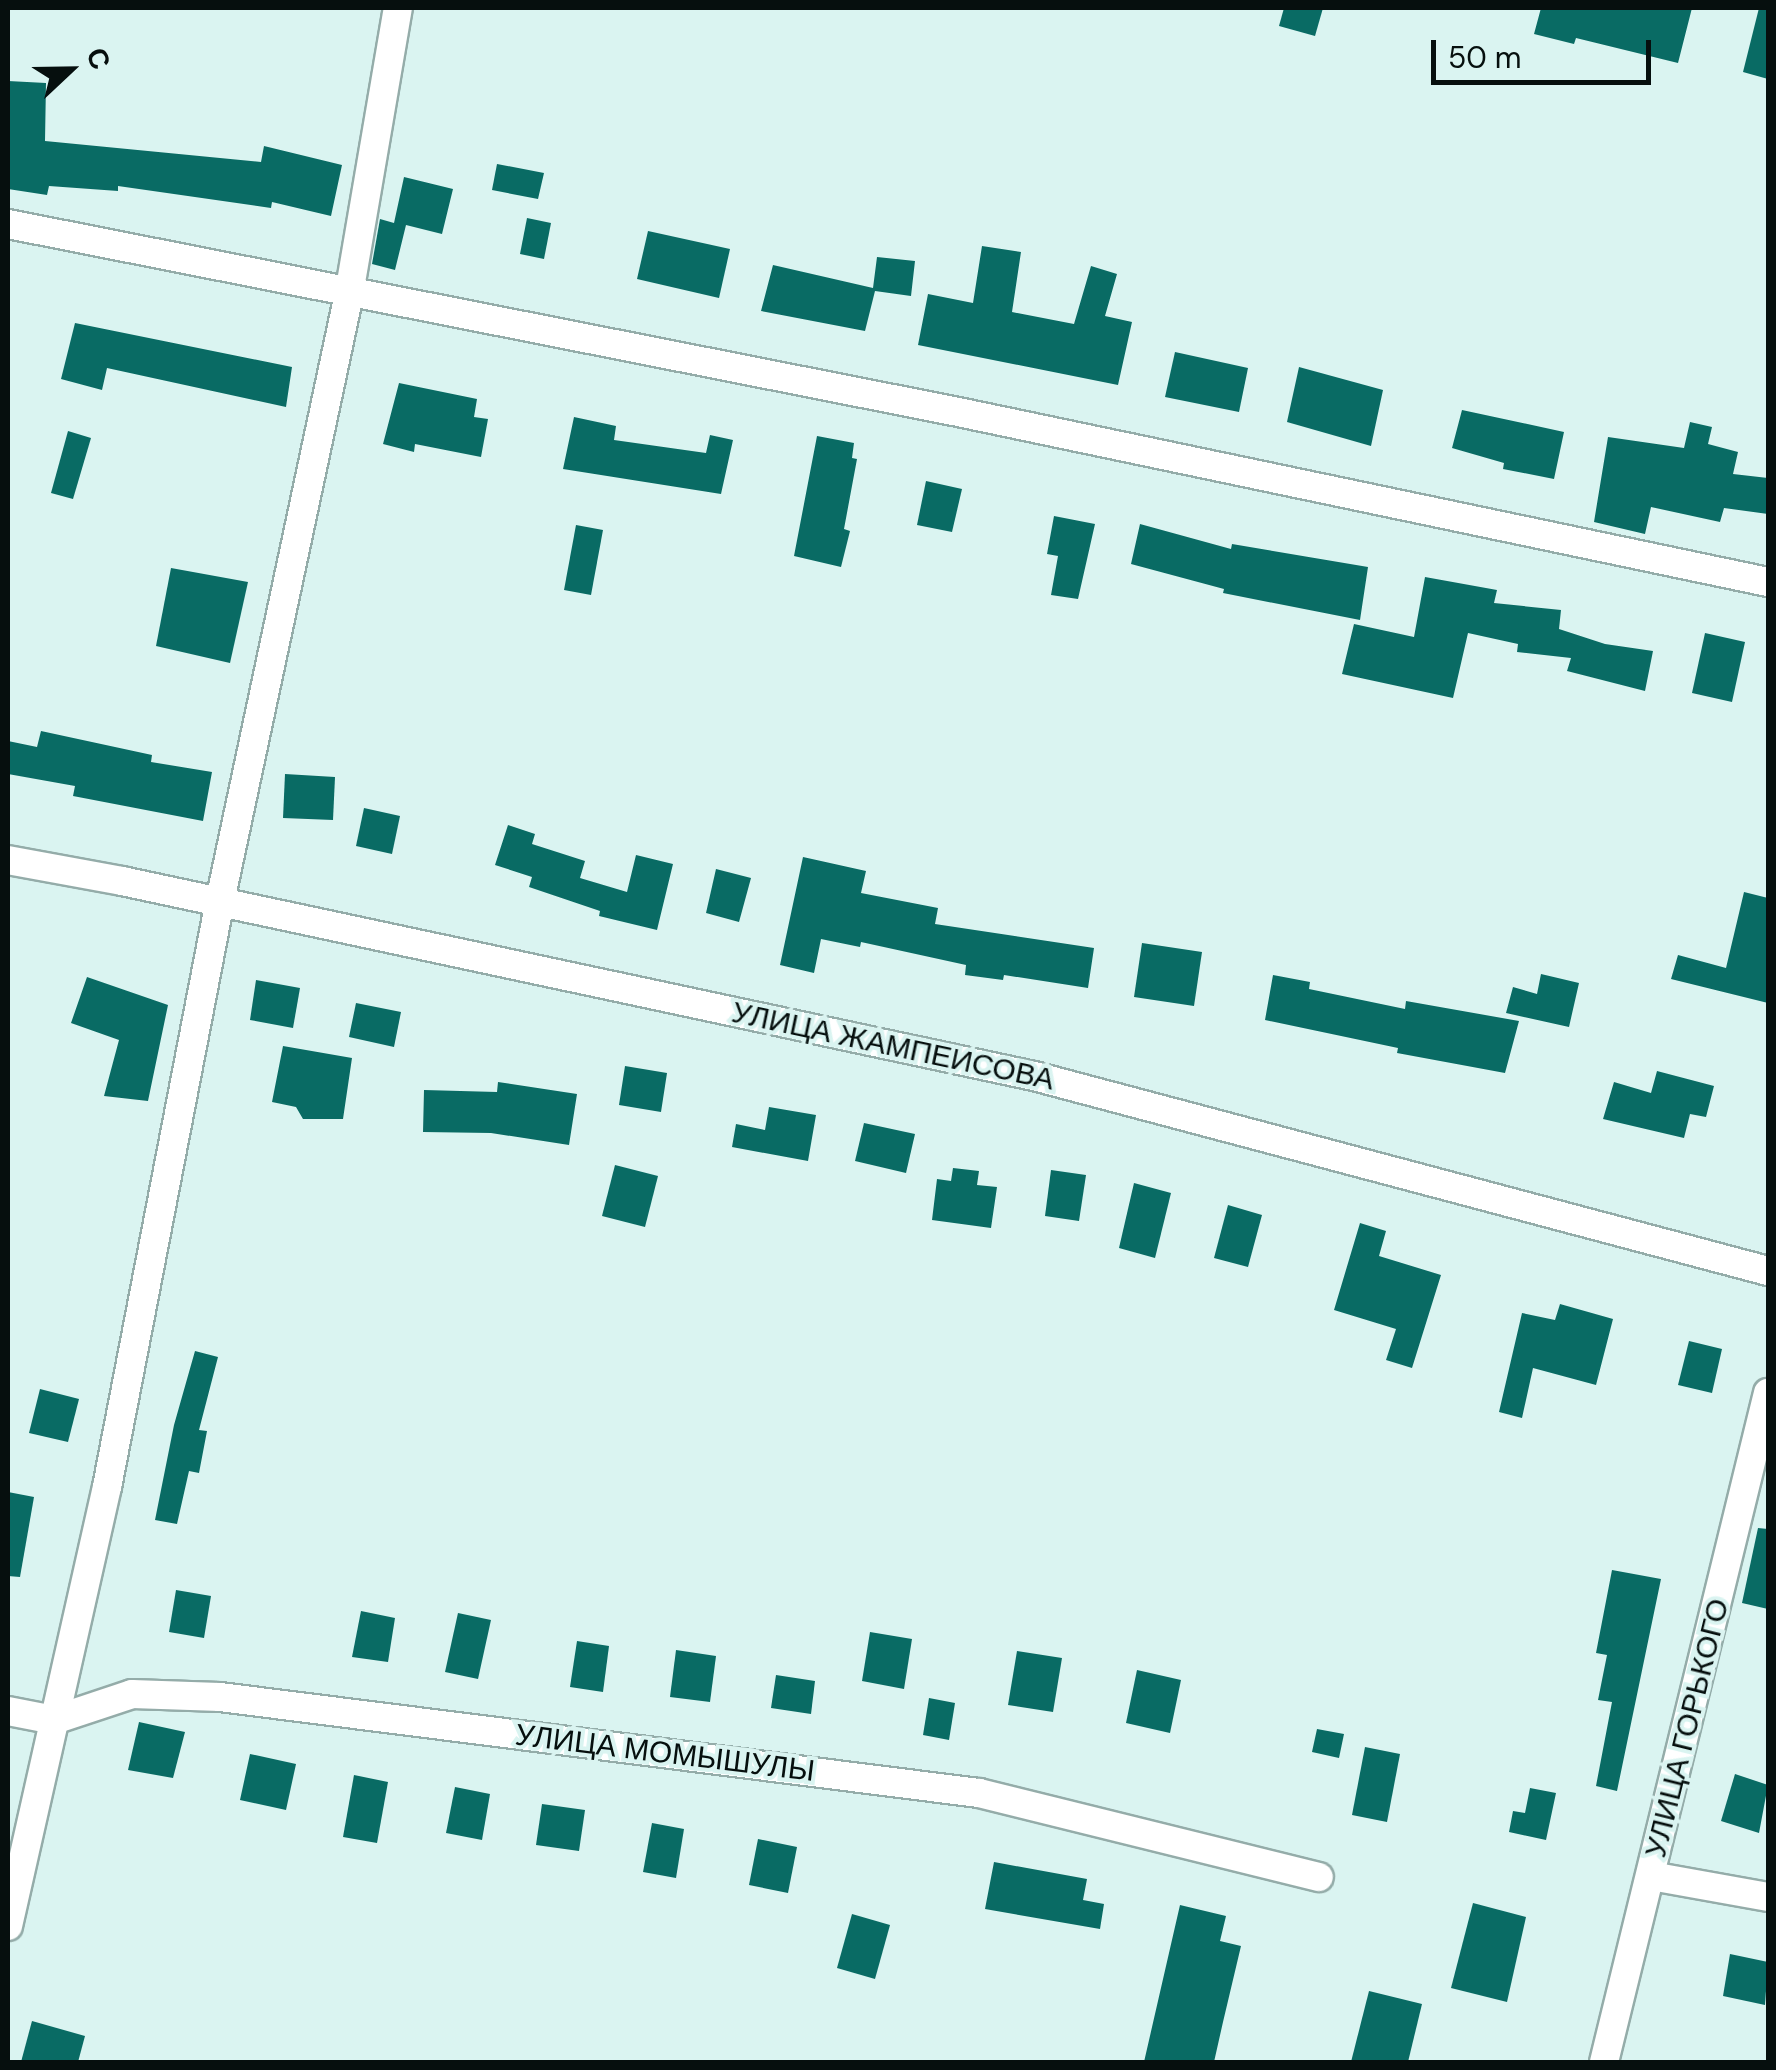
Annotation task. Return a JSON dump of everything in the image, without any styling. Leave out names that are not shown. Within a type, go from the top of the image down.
[{"type":"street","points":[[8,1926],[107,1487],[220,902],[348,294],[398,8]]},
{"type":"street","points":[[8,224],[964,413],[1768,582]]},
{"type":"street","name":"УЛИЦА ЖАМПЕИСОВА","points":[[8,860],[1034,1076],[1768,1271]]},
{"type":"street","name":"УЛИЦА ГОРЬКОГО","points":[[1604,2062],[1768,1393]]},
{"type":"street","name":"УЛИЦА МОМЫШУЛЫ","points":[[8,1711],[54,1720],[132,1694],[220,1696],[979,1793],[1319,1877]]},
{"type":"street","points":[[1651,1876],[1768,1898]]},
{"type":"building","points":[[1284,8],[1323,8],[1315,36],[1279,26]]},
{"type":"building","points":[[1541,8],[1692,8],[1678,63],[1576,38],[1574,44],[1534,34]]},
{"type":"building","points":[[1759,8],[1768,8],[1768,79],[1743,72]]},
{"type":"building","points":[[8,81],[46,83],[45,141],[261,162],[264,146],[342,165],[331,216],[272,202],[271,208],[118,186],[118,191],[49,186],[47,195],[8,189]]},
{"type":"building","points":[[497,164],[544,173],[538,199],[492,190]]},
{"type":"building","points":[[404,177],[453,189],[442,234],[406,225],[395,270],[372,264],[380,219],[394,223]]},
{"type":"building","points":[[527,218],[551,223],[544,259],[520,254]]},
{"type":"building","points":[[648,231],[730,249],[719,298],[637,279]]},
{"type":"building","points":[[982,246],[1021,252],[1012,312],[1074,324],[1091,266],[1117,274],[1105,316],[1132,322],[1118,385],[918,345],[928,294],[973,303]]},
{"type":"building","points":[[877,257],[915,261],[911,296],[875,291],[865,331],[761,311],[773,265],[873,288]]},
{"type":"building","points":[[75,323],[292,367],[286,407],[107,368],[102,390],[61,379]]},
{"type":"building","points":[[1175,352],[1248,368],[1239,412],[1165,397]]},
{"type":"building","points":[[1299,367],[1383,390],[1371,446],[1287,422]]},
{"type":"building","points":[[399,383],[477,399],[474,417],[488,419],[481,457],[415,444],[414,452],[383,444]]},
{"type":"building","points":[[1462,410],[1564,432],[1554,479],[1503,469],[1504,463],[1452,448]]},
{"type":"building","points":[[574,417],[616,426],[614,440],[706,453],[710,435],[733,440],[721,494],[563,469]]},
{"type":"building","points":[[1690,422],[1712,427],[1708,444],[1738,452],[1733,474],[1768,478],[1768,514],[1724,508],[1720,522],[1651,507],[1645,534],[1594,522],[1608,437],[1684,448]]},
{"type":"building","points":[[68,431],[91,438],[73,499],[51,493]]},
{"type":"building","points":[[817,436],[854,443],[852,458],[857,459],[844,529],[850,531],[841,567],[794,556]]},
{"type":"building","points":[[926,481],[962,489],[952,532],[917,525]]},
{"type":"building","points":[[1054,516],[1095,524],[1078,599],[1051,595],[1058,556],[1047,554]]},
{"type":"building","points":[[1140,524],[1231,549],[1232,544],[1368,567],[1360,620],[1223,593],[1224,589],[1131,564]]},
{"type":"building","points":[[576,525],[603,530],[591,595],[564,590]]},
{"type":"building","points":[[171,568],[248,582],[230,663],[156,646]]},
{"type":"building","points":[[1425,577],[1497,590],[1494,603],[1561,610],[1559,629],[1605,644],[1653,651],[1645,691],[1567,671],[1571,658],[1517,652],[1518,644],[1468,633],[1453,698],[1342,674],[1354,624],[1414,637]]},
{"type":"building","points":[[1705,633],[1745,642],[1732,702],[1692,693]]},
{"type":"building","points":[[41,731],[152,755],[151,762],[212,772],[203,821],[73,796],[75,786],[8,774],[8,741],[37,747]]},
{"type":"building","points":[[285,774],[335,777],[333,820],[283,818]]},
{"type":"building","points":[[364,808],[400,816],[392,854],[356,846]]},
{"type":"building","points":[[508,825],[535,834],[532,844],[585,861],[580,878],[627,892],[636,855],[673,864],[657,930],[599,916],[600,911],[529,887],[532,877],[495,865]]},
{"type":"building","points":[[803,857],[866,871],[861,893],[938,908],[935,924],[1094,948],[1088,988],[1004,975],[1003,980],[965,975],[966,965],[861,942],[860,947],[821,939],[814,973],[780,965]]},
{"type":"building","points":[[716,869],[751,878],[739,922],[706,913]]},
{"type":"building","points":[[1744,892],[1768,898],[1768,1003],[1671,979],[1678,955],[1726,968]]},
{"type":"building","points":[[1142,943],[1202,952],[1194,1006],[1134,997]]},
{"type":"building","points":[[1541,974],[1579,983],[1569,1027],[1506,1013],[1513,987],[1537,994]]},
{"type":"building","points":[[1273,975],[1310,982],[1309,989],[1405,1009],[1406,1001],[1519,1021],[1505,1073],[1397,1053],[1398,1048],[1265,1020]]},
{"type":"building","points":[[87,977],[168,1005],[148,1101],[104,1096],[119,1040],[71,1023]]},
{"type":"building","points":[[256,980],[300,988],[293,1028],[250,1020]]},
{"type":"building","points":[[356,1003],[401,1012],[394,1047],[349,1037]]},
{"type":"building","points":[[283,1046],[352,1058],[343,1119],[303,1119],[296,1107],[272,1102]]},
{"type":"building","points":[[625,1066],[667,1073],[661,1112],[619,1105]]},
{"type":"building","points":[[1657,1071],[1714,1086],[1706,1117],[1690,1114],[1684,1138],[1603,1119],[1614,1082],[1651,1093]]},
{"type":"building","points":[[498,1082],[577,1094],[569,1145],[491,1133],[423,1132],[424,1090],[497,1092]]},
{"type":"building","points":[[769,1107],[816,1115],[808,1161],[732,1147],[736,1124],[765,1130]]},
{"type":"building","points":[[864,1123],[915,1134],[906,1173],[855,1161]]},
{"type":"building","points":[[615,1165],[658,1176],[645,1227],[602,1216]]},
{"type":"building","points":[[953,1168],[979,1171],[977,1185],[997,1187],[991,1228],[932,1220],[937,1179],[951,1181]]},
{"type":"building","points":[[1051,1170],[1086,1175],[1079,1221],[1045,1216]]},
{"type":"building","points":[[1134,1183],[1171,1193],[1155,1258],[1119,1248]]},
{"type":"building","points":[[1228,1205],[1262,1215],[1248,1267],[1214,1258]]},
{"type":"building","points":[[1360,1223],[1386,1231],[1379,1256],[1441,1275],[1412,1368],[1386,1360],[1396,1329],[1334,1310]]},
{"type":"building","points":[[1560,1304],[1613,1319],[1596,1385],[1533,1368],[1522,1418],[1499,1412],[1522,1313],[1555,1320]]},
{"type":"building","points":[[1689,1341],[1722,1349],[1712,1393],[1678,1385]]},
{"type":"building","points":[[195,1351],[218,1357],[199,1430],[207,1431],[199,1473],[189,1471],[177,1524],[155,1520],[174,1425]]},
{"type":"building","points":[[40,1389],[79,1399],[68,1442],[29,1433]]},
{"type":"building","points":[[8,1492],[34,1497],[20,1577],[8,1576]]},
{"type":"building","points":[[1758,1528],[1768,1529],[1768,1609],[1742,1603]]},
{"type":"building","points":[[1612,1570],[1661,1579],[1617,1791],[1596,1786],[1612,1702],[1598,1700],[1607,1655],[1596,1653]]},
{"type":"building","points":[[176,1590],[211,1596],[204,1638],[169,1632]]},
{"type":"building","points":[[361,1611],[395,1618],[388,1662],[352,1657]]},
{"type":"building","points":[[458,1613],[491,1620],[478,1679],[445,1672]]},
{"type":"building","points":[[870,1632],[912,1639],[904,1689],[862,1681]]},
{"type":"building","points":[[577,1641],[609,1646],[603,1692],[570,1687]]},
{"type":"building","points":[[676,1650],[716,1656],[710,1702],[670,1697]]},
{"type":"building","points":[[1017,1651],[1062,1658],[1053,1712],[1008,1705]]},
{"type":"building","points":[[1137,1670],[1181,1680],[1170,1733],[1126,1723]]},
{"type":"building","points":[[776,1675],[815,1681],[811,1714],[771,1708]]},
{"type":"building","points":[[929,1698],[955,1703],[949,1740],[923,1735]]},
{"type":"building","points":[[139,1722],[185,1732],[173,1778],[128,1770]]},
{"type":"building","points":[[1317,1729],[1344,1734],[1339,1758],[1312,1752]]},
{"type":"building","points":[[1365,1747],[1400,1754],[1387,1822],[1352,1815]]},
{"type":"building","points":[[250,1754],[296,1764],[286,1810],[240,1800]]},
{"type":"building","points":[[1735,1774],[1768,1785],[1759,1833],[1721,1821]]},
{"type":"building","points":[[354,1775],[388,1782],[377,1843],[343,1837]]},
{"type":"building","points":[[455,1787],[490,1794],[482,1840],[446,1833]]},
{"type":"building","points":[[1530,1788],[1556,1793],[1546,1840],[1509,1832],[1513,1811],[1525,1813]]},
{"type":"building","points":[[542,1804],[585,1810],[579,1851],[536,1845]]},
{"type":"building","points":[[652,1823],[684,1829],[676,1878],[643,1872]]},
{"type":"building","points":[[758,1839],[797,1847],[788,1893],[749,1885]]},
{"type":"building","points":[[994,1862],[1087,1879],[1083,1900],[1104,1904],[1100,1929],[985,1909]]},
{"type":"building","points":[[1473,1903],[1526,1917],[1507,2002],[1451,1988]]},
{"type":"building","points":[[1180,1905],[1226,1916],[1220,1941],[1241,1946],[1214,2062],[1144,2062]]},
{"type":"building","points":[[852,1914],[890,1925],[875,1979],[837,1968]]},
{"type":"building","points":[[1730,1954],[1768,1962],[1765,2005],[1723,1996]]},
{"type":"building","points":[[1369,1991],[1422,2004],[1408,2062],[1351,2062]]},
{"type":"building","points":[[32,2021],[85,2036],[78,2062],[21,2062]]}]
